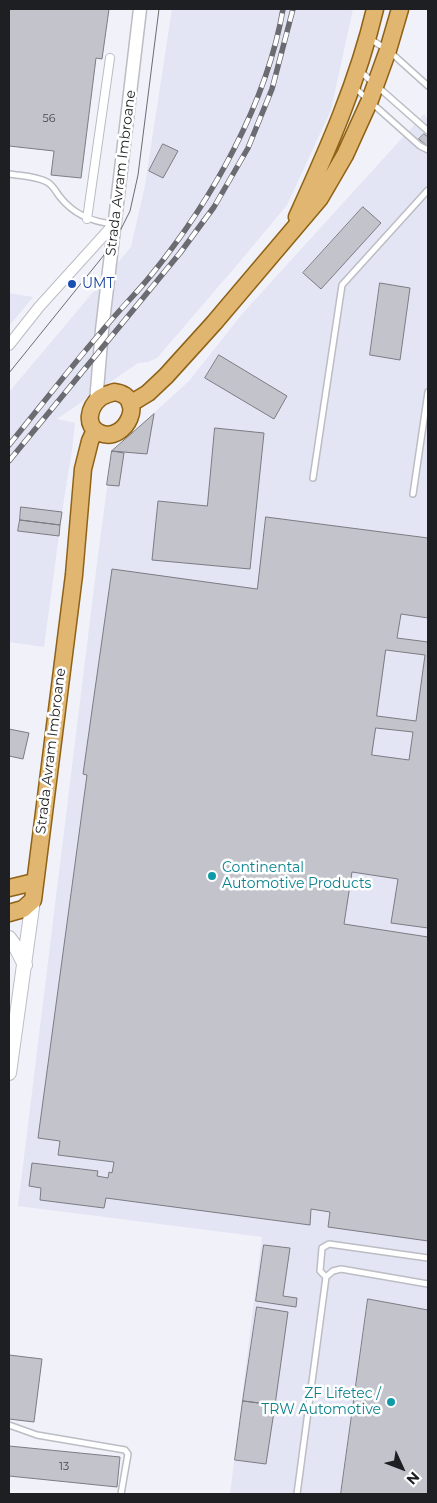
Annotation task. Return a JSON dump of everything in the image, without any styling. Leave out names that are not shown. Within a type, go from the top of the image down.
[{"type":"main road","points":[[289,234],[323,160],[353,86],[375,9]]},
{"type":"main road","points":[[130,404],[148,393],[166,376],[214,323],[320,198],[345,155],[370,100],[400,9]]},
{"type":"main road","points":[[114,392],[124,395],[130,404],[131,416],[123,428],[108,434],[102,434],[95,430],[89,419],[96,402],[101,397],[114,392]]},
{"type":"main road","name":"Strada Avram Imbroane","points":[[9,1073],[25,966],[34,882],[74,575],[83,469],[90,441],[95,430]]},
{"type":"main road","points":[[9,888],[34,882]]},
{"type":"main road","points":[[9,913],[23,909],[33,900]]},
{"type":"main road","points":[[9,938],[25,966]]},
{"type":"street","name":"Strada Avram Imbroane","points":[[96,402],[101,340],[140,9]]},
{"type":"street","points":[[87,219],[110,58]]},
{"type":"street","points":[[9,345],[114,224]]},
{"type":"street","points":[[100,368],[114,392]]},
{"type":"lane","points":[[368,38],[388,50],[428,86]]},
{"type":"lane","points":[[359,70],[428,131]]},
{"type":"lane","points":[[353,86],[420,146],[428,150]]},
{"type":"lane","points":[[9,174],[32,177],[49,183],[72,209],[87,219],[114,224]]},
{"type":"lane","points":[[312,478],[342,285],[428,190]]},
{"type":"lane","points":[[413,494],[428,392]]},
{"type":"lane","points":[[326,1278],[320,1271],[322,1248],[329,1244],[428,1258]]},
{"type":"lane","points":[[296,1494],[326,1278],[333,1271],[341,1269],[428,1284]]},
{"type":"lane","points":[[9,1425],[37,1435],[125,1450],[128,1454],[120,1494]]},
{"type":"shaded area","points":[[172,9],[353,9],[331,110],[287,205],[157,358],[148,362],[138,363],[57,419],[75,423],[44,647],[9,642],[9,392],[131,247],[145,185]]},
{"type":"shaded area","points":[[424,114],[428,119],[428,1494],[230,1494],[262,1237],[18,1206],[112,451],[189,381],[242,314]]},
{"type":"shaded area","points":[[9,293],[33,297],[9,326]]},
{"type":"building","points":[[9,9],[109,9],[102,59],[96,58],[81,178],[51,175],[54,151],[9,146]]},
{"type":"building","points":[[424,134],[428,137],[428,147],[419,139]]},
{"type":"building","points":[[163,144],[178,151],[163,178],[149,171]]},
{"type":"building","points":[[363,207],[381,223],[321,289],[303,273]]},
{"type":"building","points":[[380,283],[410,288],[400,360],[370,355]]},
{"type":"building","points":[[219,355],[287,396],[274,419],[205,378]]},
{"type":"building","points":[[154,414],[147,454],[112,451]]},
{"type":"building","points":[[215,428],[264,433],[250,569],[152,560],[158,501],[207,506]]},
{"type":"building","points":[[112,451],[124,453],[119,486],[107,485]]},
{"type":"building","points":[[21,507],[62,512],[60,525],[20,520]]},
{"type":"building","name":"Continental Automotive Products","points":[[266,517],[428,538],[428,618],[401,614],[397,638],[428,642],[428,928],[391,923],[398,879],[352,872],[344,924],[428,937],[428,1241],[328,1227],[330,1212],[311,1209],[310,1225],[106,1198],[104,1208],[40,1200],[41,1188],[29,1186],[32,1163],[98,1171],[97,1176],[108,1178],[109,1172],[112,1173],[114,1162],[58,1155],[60,1141],[38,1138],[87,775],[83,774],[112,569],[257,589]],"holes":[[[386,650],[425,655],[416,721],[377,716]],[[376,728],[413,732],[409,760],[372,755]]]},
{"type":"building","points":[[20,520],[60,525],[59,536],[18,531]]},
{"type":"building","points":[[9,729],[29,733],[23,759],[9,756]]},
{"type":"building","points":[[264,1245],[290,1248],[283,1296],[297,1298],[296,1307],[256,1301]]},
{"type":"building","name":"ZF Lifetec / TRW Automotive","points":[[368,1299],[428,1310],[428,1494],[341,1494]]},
{"type":"building","points":[[257,1307],[288,1312],[275,1405],[243,1401]]},
{"type":"building","points":[[9,1355],[42,1359],[34,1422],[9,1419]]},
{"type":"building","points":[[243,1401],[275,1405],[266,1464],[235,1460]]},
{"type":"building","points":[[9,1446],[120,1457],[117,1487],[9,1476]]},
{"type":"tram line","points":[[9,373],[104,255],[119,233],[130,211],[138,175],[159,9]]},
{"type":"railway","points":[[9,445],[114,316],[140,289],[196,215],[234,149],[250,115],[264,80],[283,9]]},
{"type":"railway","points":[[9,461],[180,253],[214,207],[248,148],[272,89],[293,9]]},
{"type":"place","name":"UMT","points":[[72,284]]},
{"type":"place","name":"Continental Automotive Products","points":[[212,876]]},
{"type":"place","name":"ZF Lifetec / TRW Automotive","points":[[391,1402]]}]
